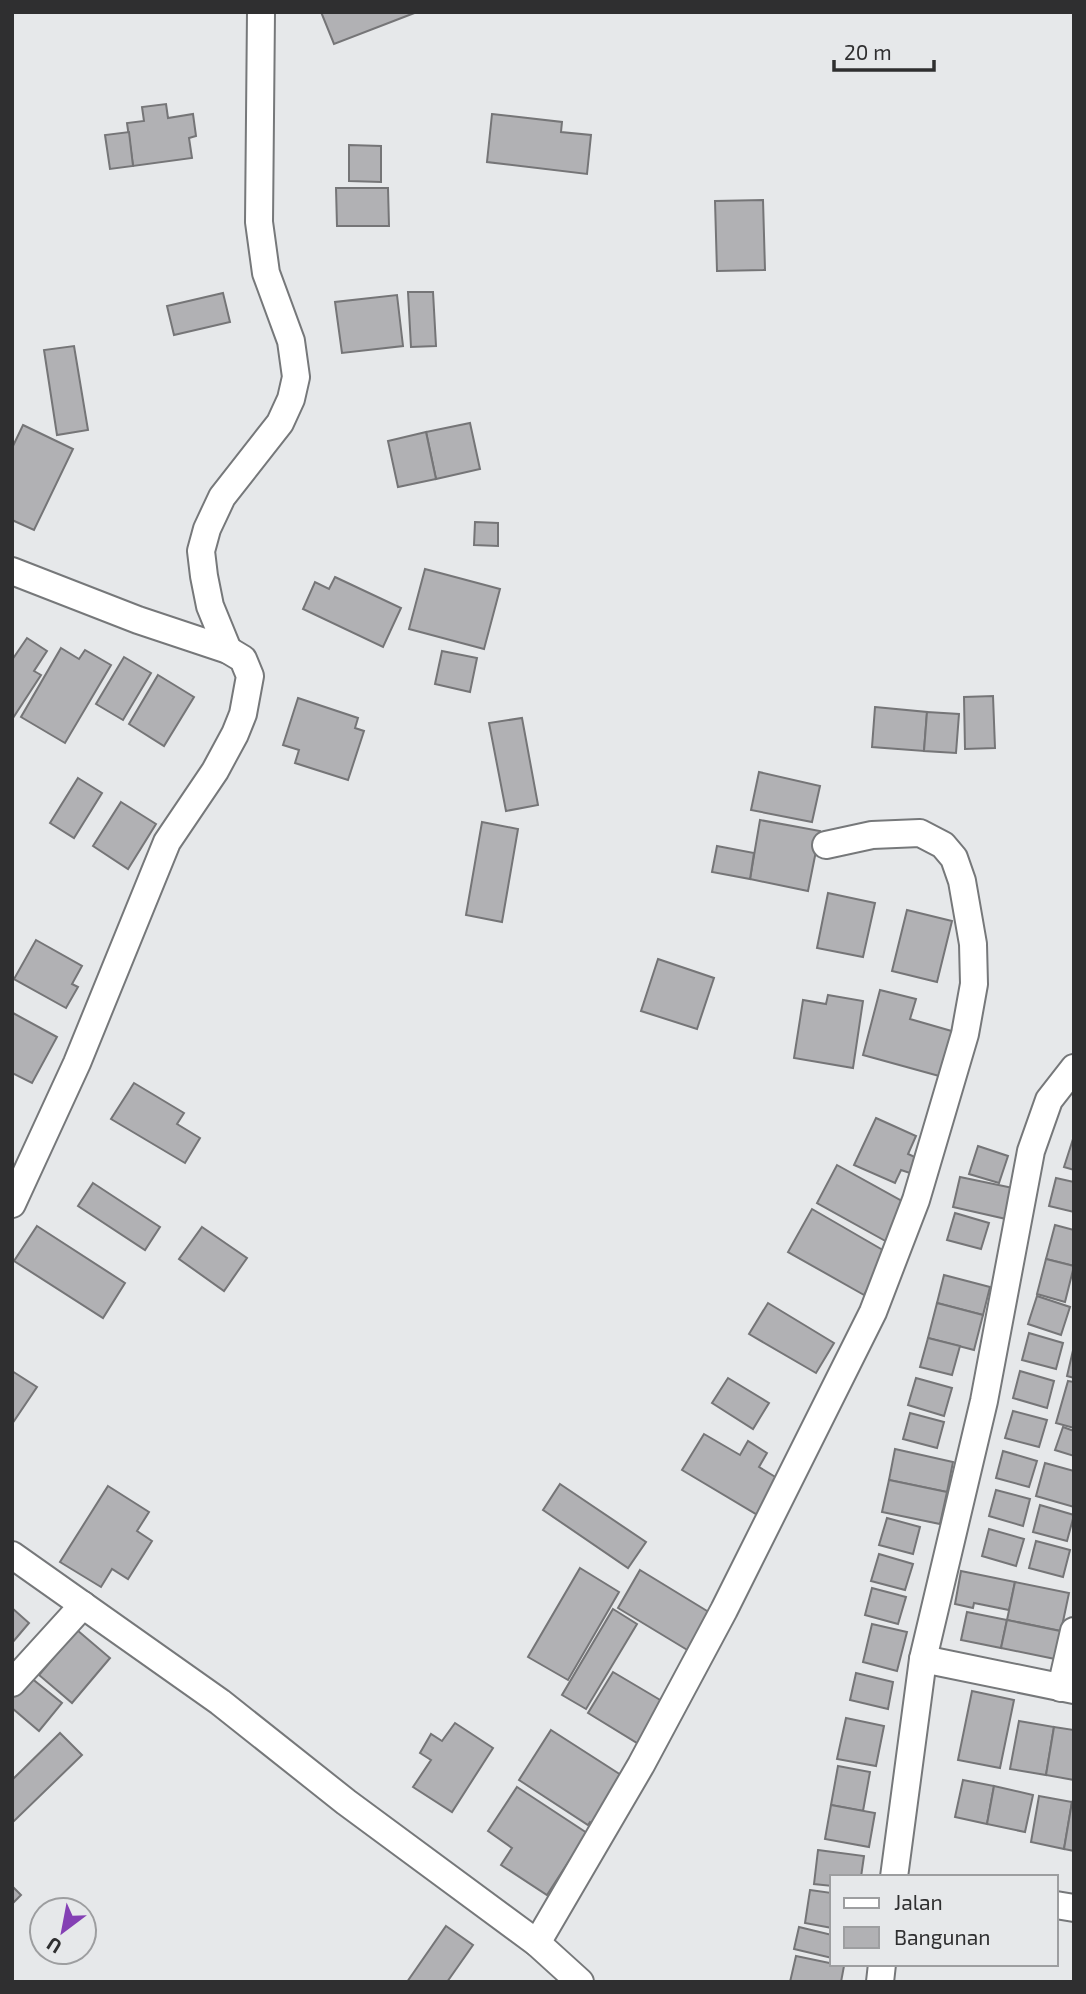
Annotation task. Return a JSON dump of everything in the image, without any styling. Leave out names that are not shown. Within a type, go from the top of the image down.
[{"type":"street","points":[[228,650],[208,596],[201,551],[222,497],[280,424],[292,399],[296,377],[291,341],[266,273],[259,222],[261,12]]},
{"type":"street","points":[[12,571],[138,620],[228,650],[243,659],[250,676],[243,714],[215,771],[166,842],[77,1063],[12,1204]]},
{"type":"street","points":[[537,1943],[641,1765],[724,1610],[873,1312],[916,1200],[965,1034],[974,984],[973,944],[965,893],[954,858],[943,845],[920,833],[872,835],[826,845]]},
{"type":"street","points":[[901,1875],[923,1659],[984,1401],[1031,1152],[1049,1100],[1074,1068]]},
{"type":"street","points":[[12,1555],[220,1702],[346,1802],[537,1943],[580,1982]]},
{"type":"street","points":[[12,1683],[83,1605]]},
{"type":"street","points":[[923,1659],[1068,1689],[1074,1631]]},
{"type":"building","points":[[321,12],[417,12],[334,44]]},
{"type":"building","points":[[166,104],[168,118],[193,114],[196,136],[189,138],[192,158],[133,166],[127,123],[144,121],[142,107]]},
{"type":"building","points":[[492,114],[562,122],[561,132],[591,135],[587,174],[487,162]]},
{"type":"building","points":[[129,132],[133,166],[110,169],[105,135]]},
{"type":"building","points":[[349,145],[381,146],[381,182],[349,181]]},
{"type":"building","points":[[336,188],[388,188],[389,226],[337,226]]},
{"type":"building","points":[[763,200],[765,270],[717,271],[715,201]]},
{"type":"building","points":[[408,292],[433,292],[436,346],[411,347]]},
{"type":"building","points":[[223,293],[230,322],[174,335],[167,306]]},
{"type":"building","points":[[397,295],[403,346],[342,353],[335,302]]},
{"type":"building","points":[[74,346],[88,430],[57,435],[44,350]]},
{"type":"building","points":[[470,423],[480,469],[436,479],[426,432]]},
{"type":"building","points":[[23,425],[73,449],[34,530],[12,520],[12,448]]},
{"type":"building","points":[[426,432],[436,479],[398,487],[388,441]]},
{"type":"building","points":[[475,522],[498,523],[498,546],[474,545]]},
{"type":"building","points":[[425,569],[500,589],[484,649],[409,629]]},
{"type":"building","points":[[335,577],[401,608],[383,647],[303,609],[315,582],[329,589]]},
{"type":"building","points":[[27,638],[47,651],[34,671],[41,675],[13,718],[12,660]]},
{"type":"building","points":[[61,648],[79,659],[85,650],[111,665],[65,743],[21,717]]},
{"type":"building","points":[[442,651],[477,658],[470,692],[435,684]]},
{"type":"building","points":[[124,657],[151,673],[123,720],[96,704]]},
{"type":"building","points":[[158,675],[194,697],[164,746],[129,724]]},
{"type":"building","points":[[993,696],[995,748],[965,749],[964,697]]},
{"type":"building","points":[[298,698],[358,718],[355,728],[364,731],[348,780],[295,763],[299,750],[283,745]]},
{"type":"building","points":[[875,707],[927,712],[924,751],[872,747]]},
{"type":"building","points":[[927,712],[959,714],[956,753],[924,751]]},
{"type":"building","points":[[522,718],[538,805],[506,811],[489,723]]},
{"type":"building","points":[[759,772],[820,786],[812,822],[751,810]]},
{"type":"building","points":[[78,778],[102,793],[74,838],[50,823]]},
{"type":"building","points":[[121,802],[156,824],[128,869],[93,846]]},
{"type":"building","points":[[760,820],[820,831],[808,891],[750,879]]},
{"type":"building","points":[[482,822],[518,829],[502,922],[466,915]]},
{"type":"building","points":[[717,846],[754,853],[750,879],[712,872]]},
{"type":"building","points":[[828,893],[875,903],[863,957],[817,948]]},
{"type":"building","points":[[907,910],[952,921],[937,982],[892,971]]},
{"type":"building","points":[[36,940],[82,966],[72,984],[78,987],[66,1008],[14,979]]},
{"type":"building","points":[[658,959],[714,978],[697,1029],[641,1011]]},
{"type":"building","points":[[880,990],[916,999],[910,1019],[962,1034],[950,1079],[863,1055]]},
{"type":"building","points":[[828,995],[863,1001],[853,1068],[794,1058],[803,1000],[826,1004]]},
{"type":"building","points":[[13,1013],[57,1037],[32,1083],[12,1073]]},
{"type":"building","points":[[134,1083],[184,1113],[177,1124],[200,1138],[185,1163],[111,1119]]},
{"type":"building","points":[[876,1118],[916,1136],[908,1154],[917,1158],[910,1173],[901,1170],[895,1183],[854,1165]]},
{"type":"building","points":[[1074,1139],[1074,1170],[1064,1167]]},
{"type":"building","points":[[978,1146],[1008,1156],[999,1183],[969,1174]]},
{"type":"building","points":[[837,1165],[909,1205],[889,1243],[817,1203]]},
{"type":"building","points":[[960,1177],[1013,1188],[1006,1219],[953,1207]]},
{"type":"building","points":[[1056,1178],[1074,1182],[1074,1212],[1049,1206]]},
{"type":"building","points":[[93,1183],[160,1227],[145,1250],[78,1206]]},
{"type":"building","points":[[812,1209],[888,1253],[864,1295],[788,1252]]},
{"type":"building","points":[[955,1213],[989,1223],[981,1249],[947,1240]]},
{"type":"building","points":[[1055,1225],[1074,1230],[1074,1266],[1046,1259]]},
{"type":"building","points":[[37,1226],[125,1283],[103,1318],[14,1261]]},
{"type":"building","points":[[202,1227],[247,1258],[224,1291],[179,1259]]},
{"type":"building","points":[[1046,1259],[1074,1266],[1065,1302],[1037,1294]]},
{"type":"building","points":[[944,1275],[990,1287],[983,1315],[937,1303]]},
{"type":"building","points":[[1037,1296],[1070,1307],[1061,1335],[1028,1324]]},
{"type":"building","points":[[768,1303],[834,1343],[816,1373],[749,1334]]},
{"type":"building","points":[[937,1303],[983,1315],[974,1350],[928,1338]]},
{"type":"building","points":[[1029,1333],[1063,1343],[1056,1369],[1022,1360]]},
{"type":"building","points":[[928,1338],[960,1346],[952,1375],[920,1367]]},
{"type":"building","points":[[1074,1346],[1074,1378],[1067,1376]]},
{"type":"building","points":[[12,1371],[37,1387],[12,1424]]},
{"type":"building","points":[[1020,1371],[1054,1381],[1047,1408],[1013,1398]]},
{"type":"building","points":[[728,1378],[769,1403],[753,1429],[712,1403]]},
{"type":"building","points":[[916,1378],[952,1388],[944,1416],[908,1405]]},
{"type":"building","points":[[1068,1381],[1074,1382],[1074,1428],[1056,1423]]},
{"type":"building","points":[[1013,1411],[1047,1420],[1039,1447],[1005,1438]]},
{"type":"building","points":[[910,1413],[944,1422],[937,1448],[903,1439]]},
{"type":"building","points":[[1063,1427],[1074,1431],[1074,1456],[1055,1450]]},
{"type":"building","points":[[704,1434],[740,1455],[748,1441],[767,1453],[759,1467],[782,1481],[761,1517],[682,1470]]},
{"type":"building","points":[[895,1449],[953,1462],[947,1492],[889,1480]]},
{"type":"building","points":[[1003,1451],[1037,1461],[1029,1487],[996,1478]]},
{"type":"building","points":[[1045,1463],[1074,1471],[1074,1507],[1036,1496]]},
{"type":"building","points":[[889,1480],[947,1492],[940,1524],[882,1512]]},
{"type":"building","points":[[560,1484],[646,1542],[628,1568],[543,1510]]},
{"type":"building","points":[[108,1486],[149,1512],[137,1531],[152,1541],[128,1579],[112,1569],[101,1587],[60,1562]]},
{"type":"building","points":[[996,1490],[1030,1499],[1023,1526],[989,1516]]},
{"type":"building","points":[[1040,1505],[1074,1515],[1067,1541],[1033,1532]]},
{"type":"building","points":[[887,1518],[920,1527],[913,1554],[879,1545]]},
{"type":"building","points":[[989,1529],[1024,1539],[1016,1566],[982,1556]]},
{"type":"building","points":[[1036,1541],[1070,1550],[1063,1577],[1029,1568]]},
{"type":"building","points":[[879,1554],[913,1564],[905,1590],[871,1581]]},
{"type":"building","points":[[580,1568],[619,1592],[568,1680],[528,1657]]},
{"type":"building","points":[[640,1570],[712,1614],[689,1651],[618,1608]]},
{"type":"building","points":[[961,1571],[1015,1582],[1009,1610],[974,1603],[973,1608],[955,1604]]},
{"type":"building","points":[[1015,1582],[1069,1593],[1061,1631],[1007,1620]]},
{"type":"building","points":[[872,1588],[906,1597],[898,1624],[865,1615]]},
{"type":"building","points":[[12,1608],[29,1623],[12,1643]]},
{"type":"building","points":[[613,1609],[637,1624],[586,1709],[562,1695]]},
{"type":"building","points":[[967,1612],[1007,1620],[1001,1648],[961,1640]]},
{"type":"building","points":[[1007,1620],[1065,1632],[1060,1660],[1001,1648]]},
{"type":"building","points":[[872,1624],[907,1632],[897,1671],[863,1662]]},
{"type":"building","points":[[77,1630],[110,1658],[72,1703],[39,1675]]},
{"type":"building","points":[[613,1672],[667,1704],[642,1746],[588,1713]]},
{"type":"building","points":[[856,1673],[893,1682],[888,1709],[850,1700]]},
{"type":"building","points":[[30,1677],[62,1703],[39,1731],[12,1708],[12,1698]]},
{"type":"building","points":[[972,1691],[1014,1700],[1000,1768],[958,1760]]},
{"type":"building","points":[[846,1718],[884,1726],[876,1766],[837,1759]]},
{"type":"building","points":[[1019,1721],[1054,1727],[1046,1775],[1010,1769]]},
{"type":"building","points":[[455,1723],[493,1748],[452,1812],[413,1787],[431,1760],[420,1753],[431,1734],[442,1741]]},
{"type":"building","points":[[1054,1727],[1074,1730],[1074,1780],[1046,1775]]},
{"type":"building","points":[[551,1730],[621,1775],[610,1791],[619,1796],[599,1827],[590,1822],[588,1825],[519,1780]]},
{"type":"building","points":[[60,1733],[82,1755],[12,1823],[12,1780]]},
{"type":"building","points":[[838,1766],[870,1772],[863,1811],[831,1805]]},
{"type":"building","points":[[963,1780],[994,1786],[987,1824],[955,1817]]},
{"type":"building","points":[[994,1786],[1033,1795],[1025,1832],[987,1824]]},
{"type":"building","points":[[517,1787],[587,1833],[547,1895],[501,1865],[512,1848],[488,1831]]},
{"type":"building","points":[[1039,1796],[1072,1802],[1064,1849],[1031,1842]]},
{"type":"building","points":[[1072,1802],[1074,1803],[1074,1851],[1064,1849]]},
{"type":"building","points":[[831,1805],[875,1813],[869,1847],[825,1839]]},
{"type":"building","points":[[818,1850],[864,1856],[861,1875],[830,1875],[830,1886],[814,1884]]},
{"type":"building","points":[[12,1886],[21,1895],[12,1904]]},
{"type":"building","points":[[810,1890],[830,1893],[830,1928],[805,1923]]},
{"type":"building","points":[[446,1926],[473,1945],[447,1982],[407,1982]]},
{"type":"building","points":[[799,1927],[830,1935],[830,1958],[794,1949]]},
{"type":"building","points":[[796,1956],[830,1963],[830,1966],[844,1966],[841,1982],[790,1982]]}]
